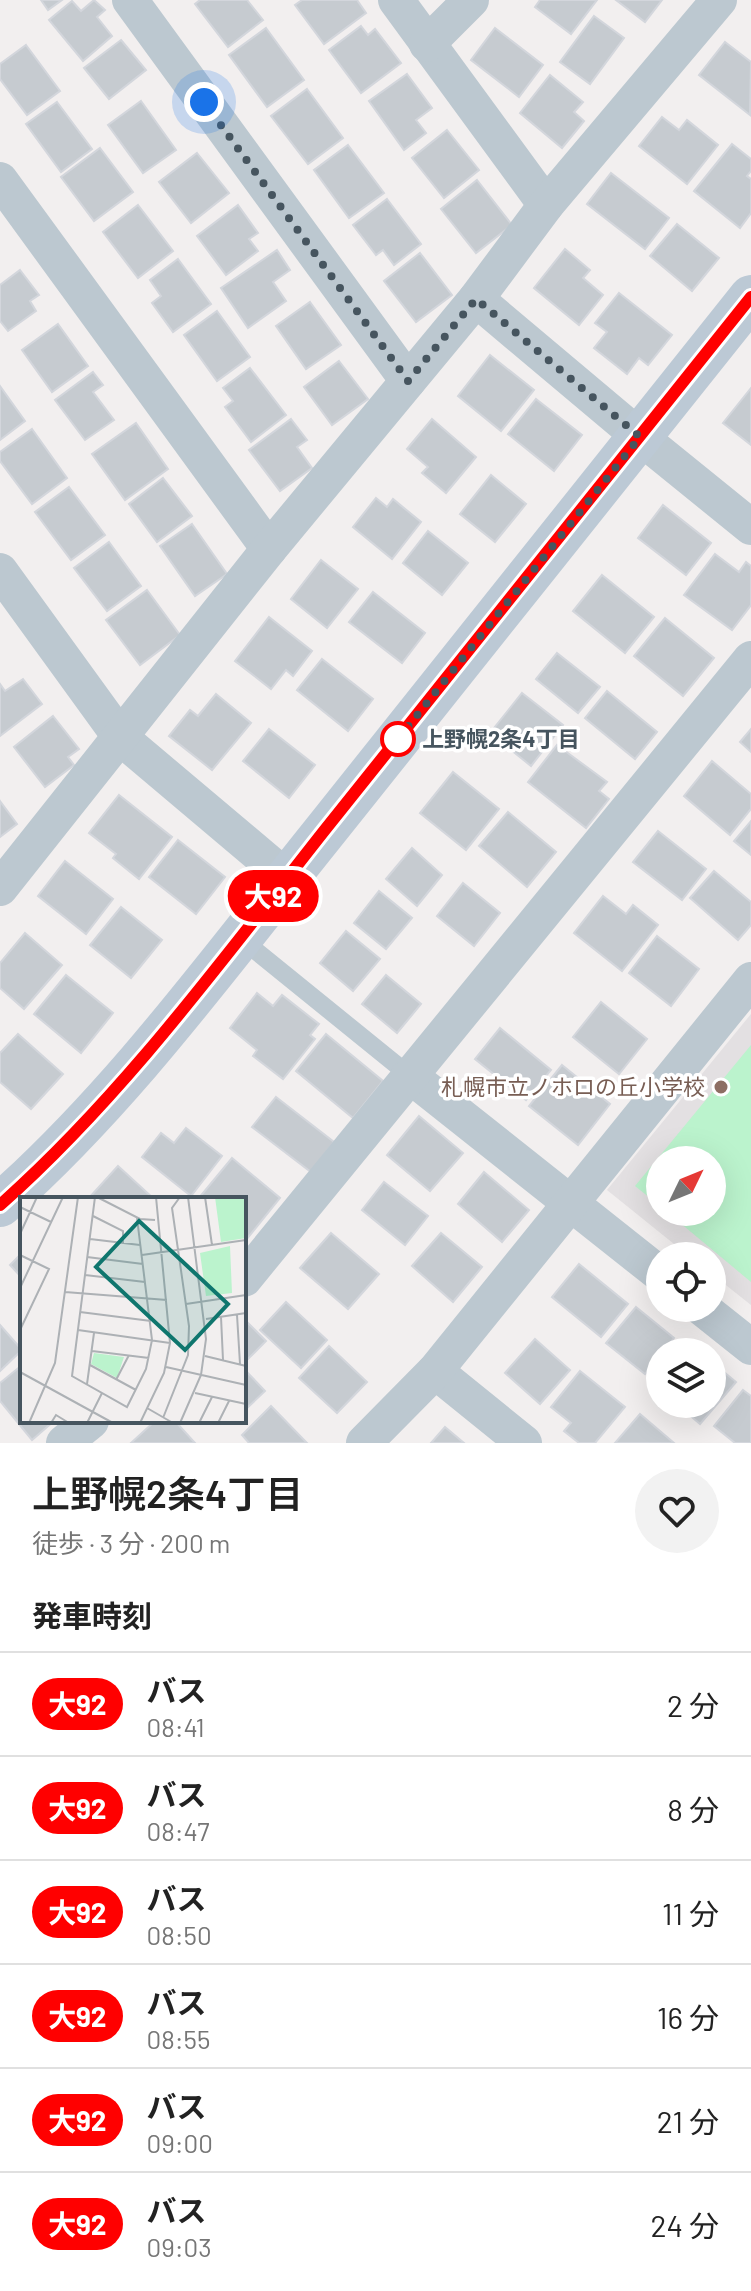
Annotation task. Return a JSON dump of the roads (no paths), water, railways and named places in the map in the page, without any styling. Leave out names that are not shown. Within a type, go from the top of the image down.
[{"type":"street","points":[[130,0],[408,381]]},
{"type":"street","points":[[396,0],[546,205]]},
{"type":"street","points":[[427,44],[471,0]]},
{"type":"street","points":[[0,888],[269,549],[476,299],[546,205],[719,0]]},
{"type":"street","points":[[0,180],[269,549]]},
{"type":"street","points":[[0,1205],[108,1098],[240,938],[751,297]]},
{"type":"street","points":[[476,299],[751,527]]},
{"type":"street","points":[[0,571],[121,738],[287,878]]},
{"type":"street","points":[[246,1277],[751,659]]},
{"type":"street","points":[[364,1443],[435,1371],[751,980]]},
{"type":"street","points":[[409,1075],[646,1263]]},
{"type":"street","points":[[720,1322],[751,1347]]},
{"type":"street","points":[[435,1371],[524,1443]]},
{"type":"street","points":[[64,1443],[89,1423]]},
{"type":"lane","points":[[240,938],[409,1075]]},
{"type":"place","name":"上野幌2条4丁目","points":[[398,739]]},
{"type":"place","name":"札幌市立ノホロの丘小学校","points":[[721,1087]]}]
